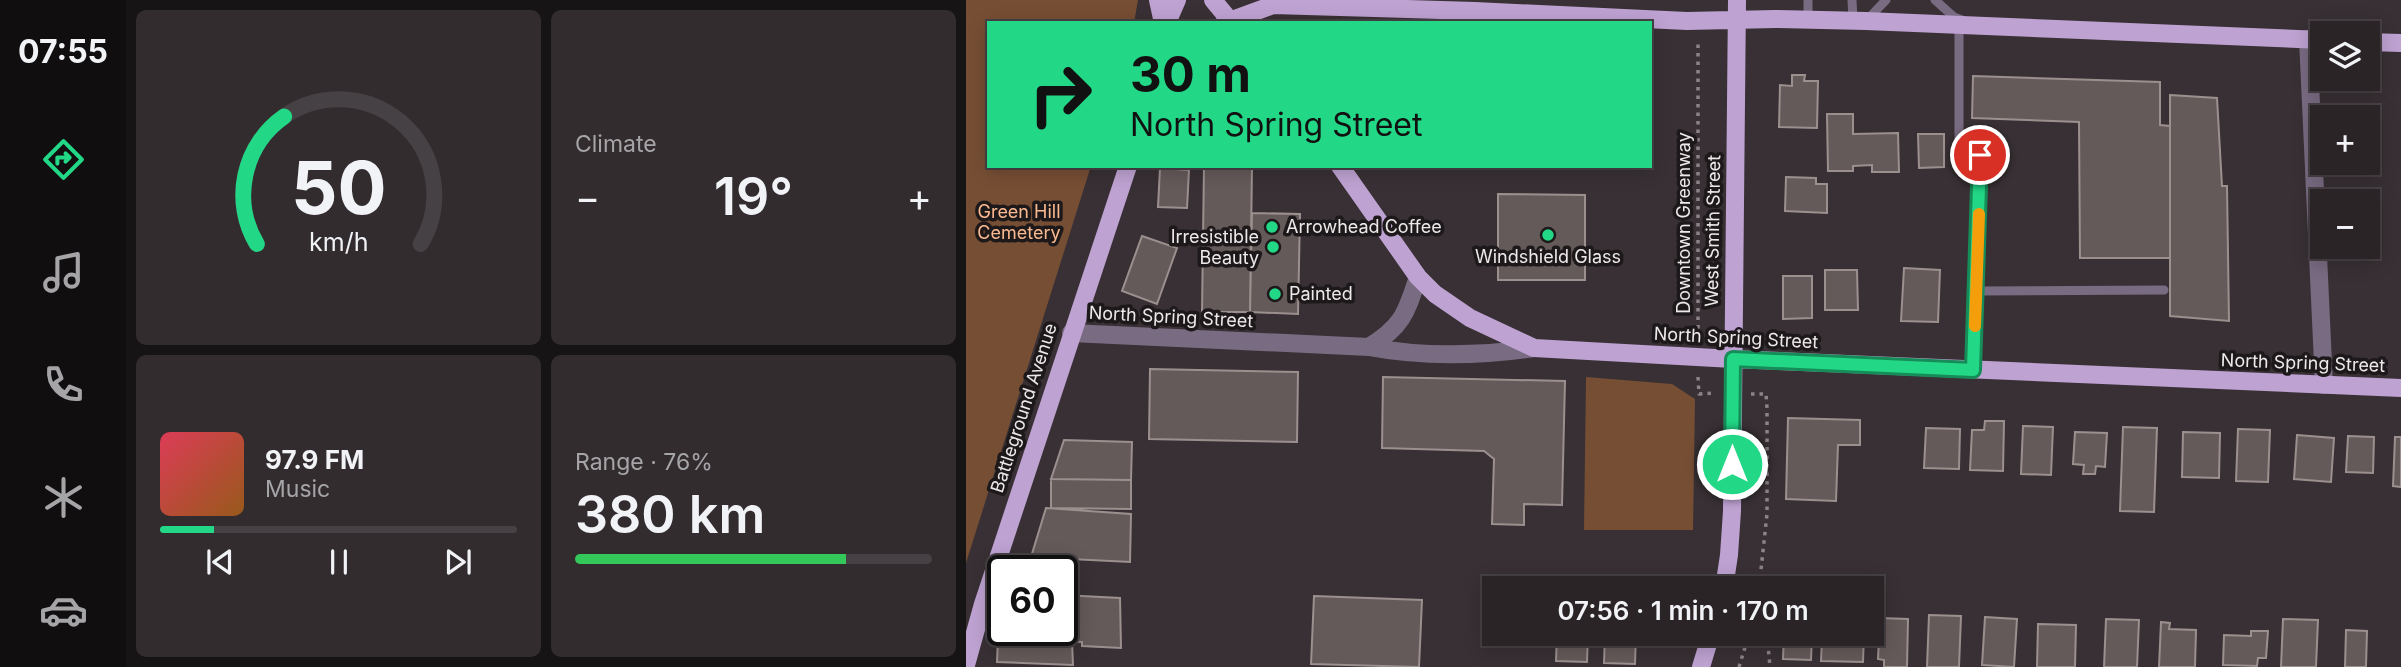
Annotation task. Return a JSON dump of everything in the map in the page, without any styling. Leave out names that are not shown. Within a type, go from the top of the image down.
[{"type":"main road","points":[[1158,0],[1164,21]]},
{"type":"main road","points":[[1166,21],[1177,0]]},
{"type":"main road","points":[[1213,0],[1227,21]]},
{"type":"main road","name":"West Smith Street","points":[[1726,576],[1732,511],[1737,0]]},
{"type":"main road","points":[[1231,21],[1273,5],[1699,20],[1859,20],[2310,40]]},
{"type":"main road","points":[[2380,42],[2401,43]]},
{"type":"main road","name":"Battleground Avenue","points":[[966,665],[983,604],[1127,168]]},
{"type":"main road","points":[[1340,168],[1418,276],[1435,293],[1470,318],[1534,348]]},
{"type":"main road","name":"North Spring Street","points":[[1534,348],[2401,388]]},
{"type":"main road","points":[[1701,667],[1707,646]]},
{"type":"street","points":[[2316,91],[2324,385]]},
{"type":"street","points":[[1369,347],[1397,327],[1407,310],[1418,276]]},
{"type":"street","name":"North Spring Street","points":[[1071,333],[1369,347],[1391,351],[1495,354],[1534,348]]},
{"type":"lane","points":[[1808,0],[1808,19]]},
{"type":"lane","points":[[1852,0],[1859,20],[1886,0]]},
{"type":"lane","points":[[1935,0],[1966,25],[1959,155],[1980,155],[1973,370]]},
{"type":"lane","points":[[1977,290],[2165,290]]},
{"type":"path","name":"Downtown Greenway","points":[[1699,20],[1699,394],[1766,394],[1767,514],[1760,576]]},
{"type":"path","points":[[1739,667],[1745,646]]},
{"type":"path","points":[[1768,646],[1770,667]]},
{"type":"green space","name":"Green Hill Cemetery","points":[[966,0],[1138,0],[1134,21],[987,21],[987,168],[1090,168],[966,563]]},
{"type":"green space","points":[[1586,377],[1672,384],[1695,399],[1693,530],[1584,530]]},
{"type":"building","points":[[1792,75],[1805,75],[1804,81],[1818,81],[1817,128],[1779,127],[1780,85],[1792,86]]},
{"type":"building","points":[[1973,76],[2160,82],[2160,125],[2170,126],[2170,258],[2080,258],[2079,122],[1972,118]]},
{"type":"building","points":[[2170,95],[2217,98],[2222,186],[2227,186],[2229,321],[2170,316]]},
{"type":"building","points":[[1827,114],[1853,114],[1853,134],[1898,133],[1899,172],[1872,172],[1872,165],[1853,166],[1853,171],[1828,171]]},
{"type":"building","points":[[1918,134],[1944,134],[1944,167],[1919,168]]},
{"type":"building","points":[[1160,168],[1189,170],[1187,208],[1158,207]]},
{"type":"building","points":[[1204,168],[1252,168],[1250,312],[1202,312]]},
{"type":"building","points":[[1786,177],[1816,178],[1816,184],[1827,184],[1827,213],[1785,211]]},
{"type":"building","points":[[1498,194],[1585,195],[1585,280],[1498,280]]},
{"type":"building","points":[[1252,213],[1300,214],[1298,314],[1250,312]]},
{"type":"building","points":[[1142,236],[1177,248],[1157,304],[1122,291]]},
{"type":"building","points":[[1904,268],[1940,270],[1938,322],[1901,321]]},
{"type":"building","points":[[1825,270],[1857,270],[1858,310],[1825,310]]},
{"type":"building","points":[[1783,276],[1812,276],[1812,318],[1783,319]]},
{"type":"building","points":[[1150,369],[1298,372],[1297,442],[1149,439]]},
{"type":"building","points":[[1383,377],[1565,381],[1562,505],[1524,504],[1524,525],[1492,524],[1494,459],[1484,451],[1382,448]]},
{"type":"building","points":[[1788,418],[1860,420],[1860,445],[1838,445],[1836,501],[1786,499]]},
{"type":"building","points":[[1985,421],[2004,421],[2003,471],[1970,470],[1972,430],[1984,430]]},
{"type":"building","points":[[2023,426],[2053,427],[2051,475],[2021,474]]},
{"type":"building","points":[[2123,427],[2157,428],[2154,512],[2120,511]]},
{"type":"building","points":[[1926,428],[1960,429],[1959,469],[1924,468]]},
{"type":"building","points":[[2238,429],[2270,430],[2268,482],[2236,481]]},
{"type":"building","points":[[2075,432],[2107,433],[2105,467],[2096,466],[2095,474],[2083,474],[2084,465],[2073,464]]},
{"type":"building","points":[[2183,432],[2220,433],[2219,478],[2182,477]]},
{"type":"building","points":[[2297,435],[2334,438],[2331,482],[2294,479]]},
{"type":"building","points":[[2348,436],[2374,437],[2373,473],[2346,472]]},
{"type":"building","points":[[2395,437],[2401,437],[2401,487],[2393,486]]},
{"type":"building","points":[[1064,440],[1132,442],[1131,480],[1051,479]]},
{"type":"building","points":[[1051,479],[1131,480],[1131,509],[1051,508]]},
{"type":"building","points":[[1046,508],[1131,514],[1130,562],[1078,559],[1078,555],[1032,555]]},
{"type":"building","points":[[1078,596],[1120,598],[1121,648],[1082,646],[1082,642],[1078,642]]},
{"type":"building","points":[[1314,596],[1422,600],[1419,667],[1311,664]]},
{"type":"building","points":[[1929,615],[1961,616],[1959,667],[1927,667]]},
{"type":"building","points":[[1985,617],[2017,619],[2014,667],[1982,665]]},
{"type":"building","points":[[1884,618],[1908,619],[1907,667],[1884,667],[1884,660],[1878,659],[1879,646],[1884,646]]},
{"type":"building","points":[[2106,619],[2139,620],[2137,667],[2104,667]]},
{"type":"building","points":[[2283,619],[2318,620],[2316,667],[2281,667]]},
{"type":"building","points":[[2161,622],[2170,623],[2169,629],[2196,630],[2195,667],[2159,667]]},
{"type":"building","points":[[2038,624],[2076,625],[2075,667],[2037,667]]},
{"type":"building","points":[[2346,630],[2367,631],[2366,667],[2345,667]]},
{"type":"building","points":[[2251,631],[2268,631],[2266,658],[2258,658],[2257,666],[2223,665],[2224,635],[2251,636]]},
{"type":"building","points":[[998,646],[1072,646],[1073,665],[997,662]]},
{"type":"building","points":[[1557,646],[1588,646],[1587,662],[1556,661]]},
{"type":"building","points":[[1605,646],[1636,646],[1635,664],[1604,663]]},
{"type":"building","points":[[1784,646],[1812,646],[1811,660],[1783,659]]},
{"type":"building","points":[[1822,646],[1864,646],[1863,662],[1821,661]]},
{"type":"slow traffic","points":[[1975,326],[1979,214]]},
{"type":"place","name":"Arrowhead Coffee","points":[[1272,227]]},
{"type":"place","name":"Windshield Glass","points":[[1548,235]]},
{"type":"place","name":"Irresistible Beauty","points":[[1273,247]]},
{"type":"place","name":"Painted","points":[[1275,294]]},
{"type":"route","points":[[1732,464],[1733,359],[1973,370],[1980,155]]}]
